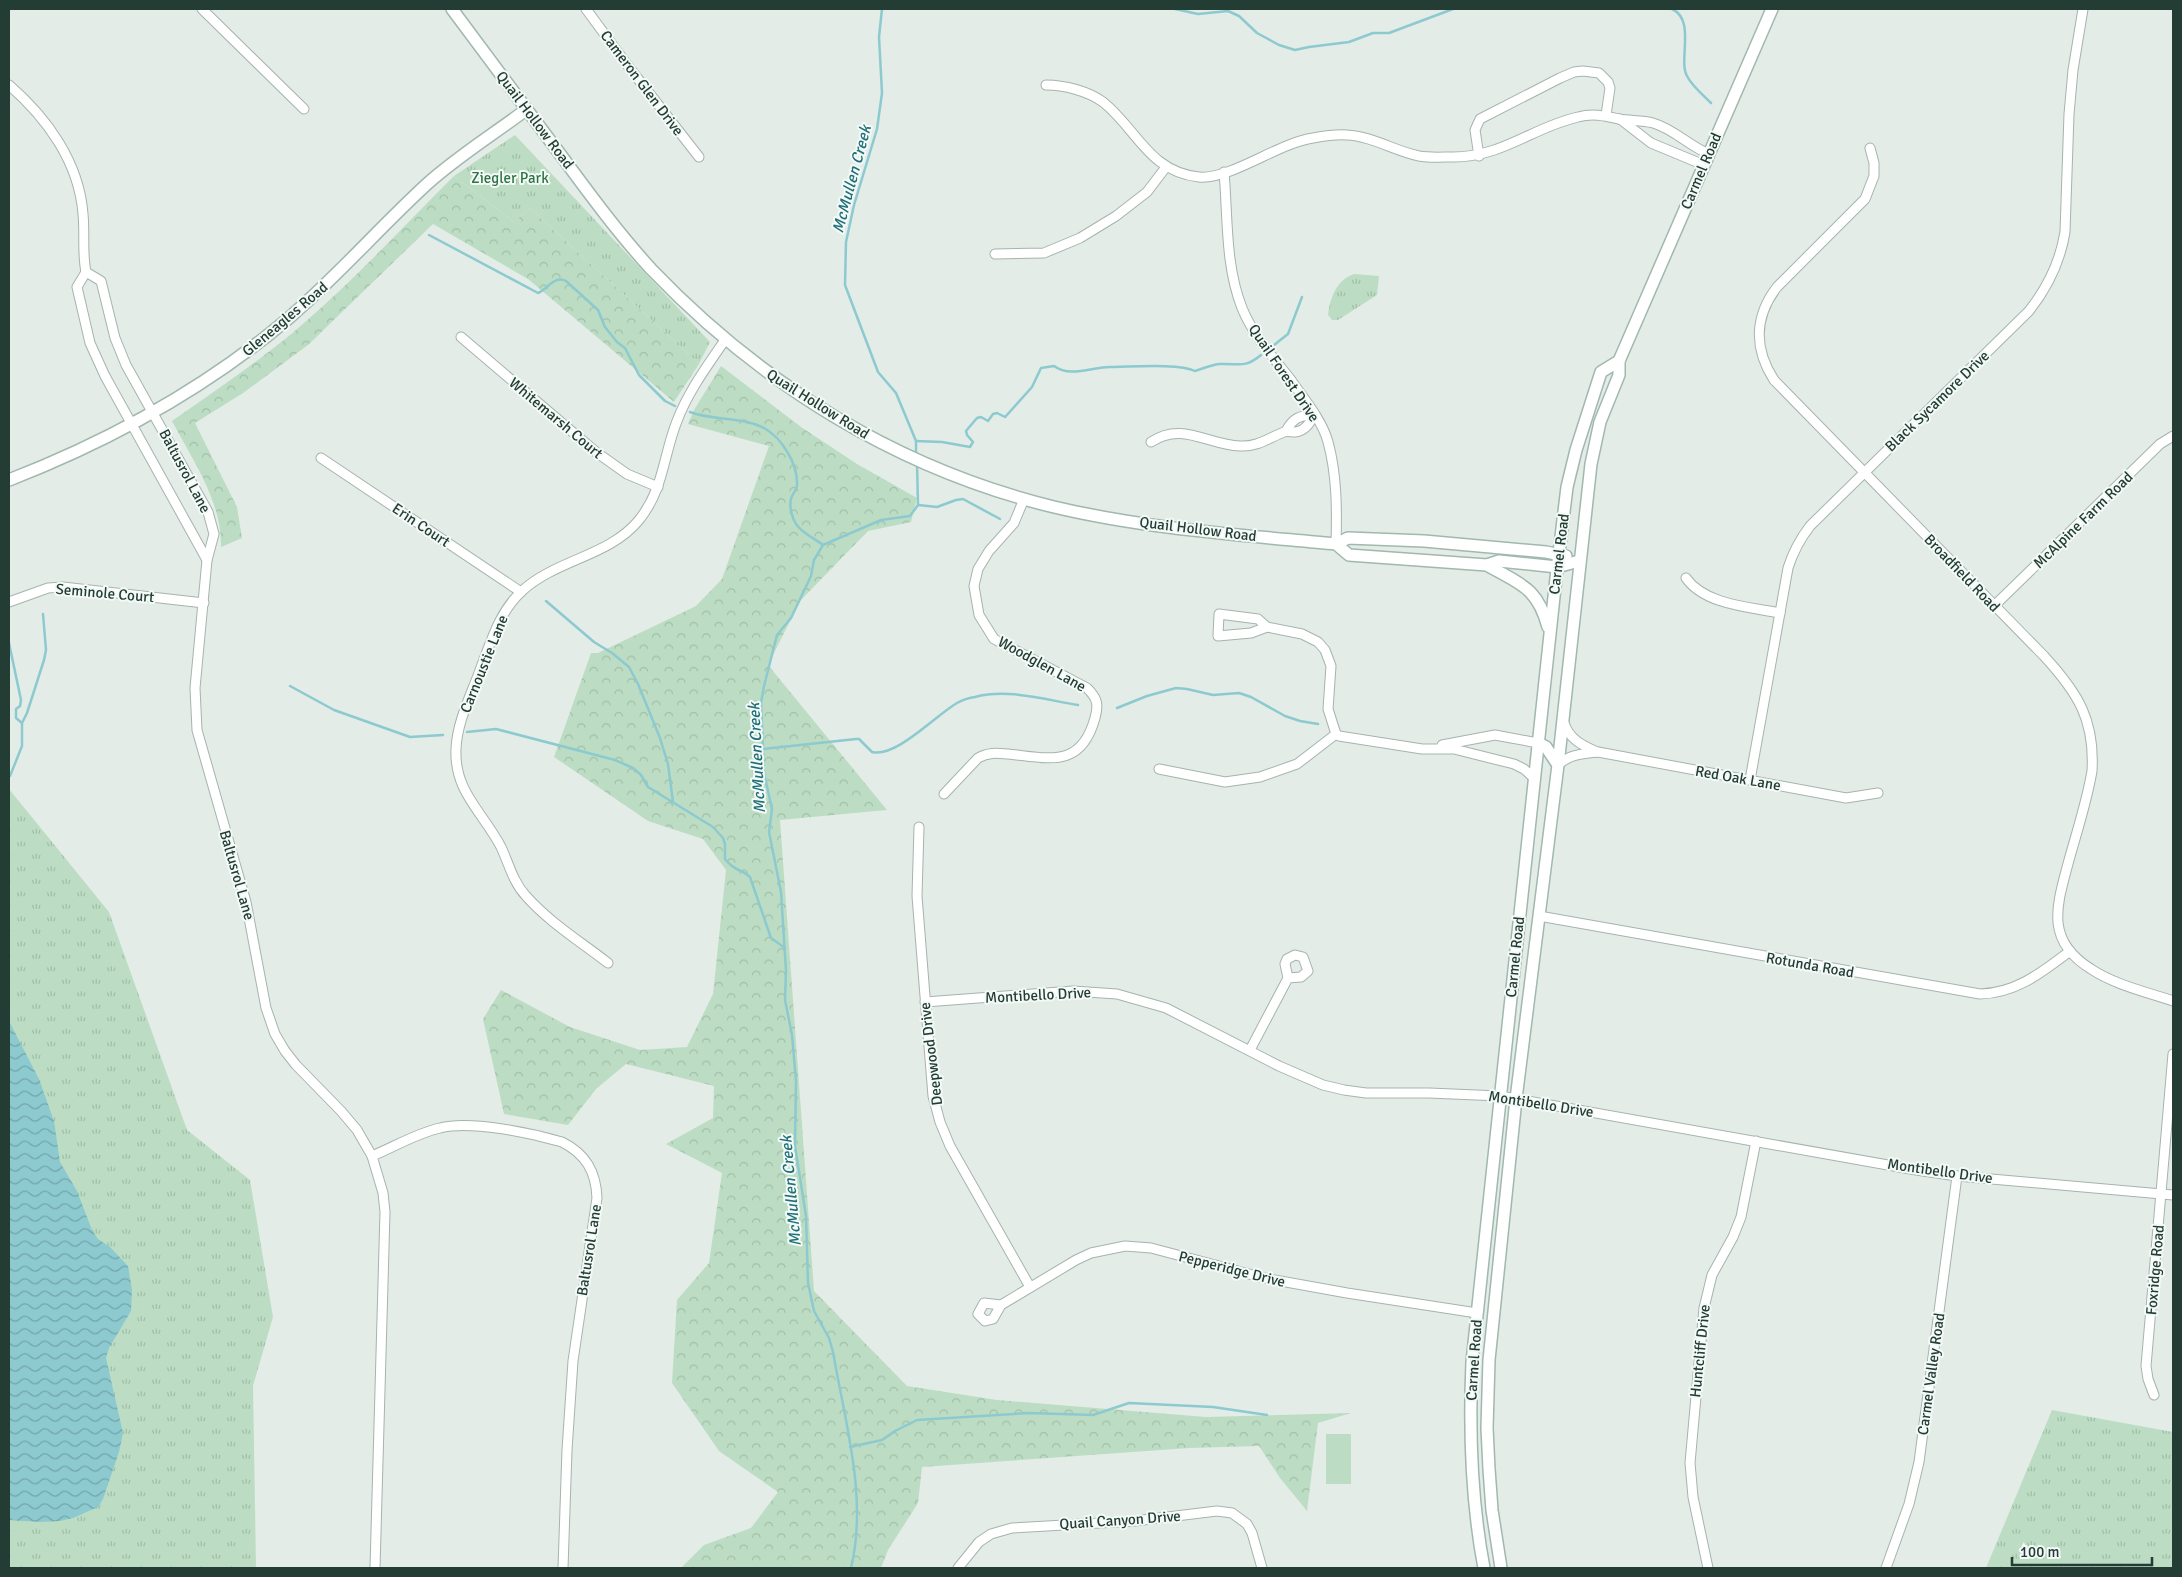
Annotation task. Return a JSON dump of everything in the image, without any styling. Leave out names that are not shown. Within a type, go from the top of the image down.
[{"type":"main road","name":"Quail Hollow Road","points":[[452,9],[589,194],[651,268],[725,340],[810,402],[850,427],[889,447],[927,465],[1024,499],[1056,507],[1166,526],[1336,544],[1348,538],[1424,541],[1559,554],[1579,561]]},
{"type":"main road","name":"Carmel Road","points":[[1501,1568],[1490,1483],[1487,1428],[1488,1384],[1516,1099],[1558,765],[1591,464],[1600,422],[1618,375],[1619,361],[1772,9]]},
{"type":"main road","name":"Gleneagles Road","points":[[9,480],[66,457],[132,423],[200,384],[276,329],[332,279],[428,183],[527,109]]},
{"type":"main road","name":"Carmel Road","points":[[1484,1568],[1477,1520],[1471,1449],[1471,1389],[1477,1313],[1557,567],[1567,487],[1588,410],[1601,372],[1619,361]]},
{"type":"main road","name":"Quail Hollow Road","points":[[1336,544],[1349,555],[1487,565],[1500,561],[1557,567],[1579,561]]},
{"type":"main road","points":[[1487,565],[1510,576],[1526,587],[1541,607],[1550,633]]},
{"type":"main road","points":[[1538,743],[1546,747],[1558,765]]},
{"type":"street","points":[[202,9],[304,109]]},
{"type":"street","name":"Cameron Glen Drive","points":[[586,9],[699,157]]},
{"type":"street","name":"Black Sycamore Drive","points":[[1750,780],[1788,568],[1802,537],[1810,526],[2029,311],[2053,275],[2061,253],[2065,232],[2068,114],[2083,9]]},
{"type":"street","points":[[1479,156],[1475,130],[1480,119],[1574,72],[1599,74],[1608,82],[1610,88],[1606,115]]},
{"type":"street","points":[[9,85],[38,112],[60,144],[71,166],[82,207],[86,272]]},
{"type":"street","points":[[1046,85],[1059,85],[1092,96],[1103,102],[1147,151],[1166,167],[1199,177],[1224,172],[1288,144],[1310,138],[1348,135],[1418,156],[1479,156],[1501,149],[1558,123],[1578,117],[1606,115],[1619,119],[1640,120],[1664,127],[1700,150],[1706,159]]},
{"type":"street","points":[[1619,119],[1651,143],[1706,159]]},
{"type":"street","name":"Broadfield Road","points":[[1870,148],[1874,163],[1874,176],[1865,199],[1777,287],[1763,310],[1758,336],[1762,360],[1774,380],[2065,678],[2080,702],[2088,722],[2093,752],[2091,778],[2057,904],[2059,928],[2070,951],[2078,960],[2097,973],[2173,1001]]},
{"type":"street","points":[[995,254],[1044,253],[1080,238],[1116,216],[1147,192],[1166,167]]},
{"type":"street","name":"Quail Forest Drive","points":[[1224,172],[1230,262],[1242,307],[1264,346],[1298,390],[1328,441],[1335,482],[1336,544]]},
{"type":"street","name":"Baltusrol Lane","points":[[207,560],[106,376],[90,343],[77,287],[86,272],[101,281],[115,338],[126,365],[208,512],[214,534],[207,560],[195,688],[197,730],[246,902],[270,1021],[285,1052],[341,1111],[361,1136],[372,1156],[382,1186],[385,1212],[375,1568]]},
{"type":"street","name":"Whitemarsh Court","points":[[461,337],[608,462],[627,474],[658,487]]},
{"type":"street","name":"Carnoustie Lane","points":[[608,963],[538,908],[525,895],[513,876],[495,836],[466,794],[459,778],[456,748],[461,722],[500,620],[520,592],[546,574],[598,549],[629,530],[648,508],[658,487],[671,438],[682,409],[702,372],[725,340]]},
{"type":"street","points":[[1151,442],[1162,436],[1179,432],[1191,433],[1229,445],[1254,446],[1286,432],[1297,432],[1308,426],[1314,415]]},
{"type":"street","name":"McAlpine Farm Road","points":[[1994,606],[2160,444],[2173,436]]},
{"type":"street","name":"Erin Court","points":[[321,458],[520,592]]},
{"type":"street","name":"Woodglen Lane","points":[[944,794],[978,758],[985,754],[1030,756],[1045,759],[1067,756],[1078,749],[1089,737],[1098,708],[1096,696],[1087,688],[994,639],[979,615],[974,586],[978,569],[989,551],[1014,523],[1024,499]]},
{"type":"street","points":[[1686,578],[1691,585],[1710,596],[1780,613]]},
{"type":"street","name":"Seminole Court","points":[[9,602],[42,590],[63,587],[204,603]]},
{"type":"street","points":[[1267,627],[1251,633],[1218,636],[1219,614],[1258,619],[1267,627],[1302,634],[1318,642],[1325,650],[1331,666],[1328,709],[1336,734],[1339,736],[1422,749],[1454,749],[1514,764],[1524,768],[1534,778]]},
{"type":"street","name":"Red Oak Lane","points":[[1563,720],[1567,733],[1576,742],[1598,752],[1846,798],[1878,793]]},
{"type":"street","points":[[1158,769],[1225,782],[1260,777],[1297,764],[1336,734]]},
{"type":"street","points":[[1422,749],[1495,735],[1538,743]]},
{"type":"street","name":"Red Oak Lane","points":[[1558,765],[1567,757],[1575,754],[1598,752]]},
{"type":"street","name":"Deepwood Drive","points":[[919,827],[917,896],[930,1079],[940,1122],[950,1146],[1030,1287]]},
{"type":"street","name":"Rotunda Road","points":[[1539,916],[1980,994],[2004,991],[2026,982],[2070,951]]},
{"type":"street","points":[[1250,1050],[1288,978]]},
{"type":"street","name":"Montibello Drive","points":[[925,1002],[1074,991],[1117,994],[1166,1008],[1313,1081],[1344,1090],[1366,1094],[1429,1093],[1500,1096],[1957,1176],[2173,1195]]},
{"type":"street","name":"Foxridge Road","points":[[2154,1395],[2148,1379],[2146,1366],[2173,1054]]},
{"type":"street","name":"Baltusrol Lane","points":[[372,1156],[440,1128],[474,1125],[562,1142],[577,1151],[590,1167],[596,1184],[597,1198],[573,1361],[568,1421],[563,1568]]},
{"type":"street","name":"Huntcliff Drive","points":[[1708,1568],[1693,1497],[1690,1463],[1704,1308],[1712,1275],[1733,1237],[1740,1217],[1756,1141]]},
{"type":"street","name":"Carmel Valley Road","points":[[1886,1568],[1909,1504],[1919,1462],[1957,1176]]},
{"type":"street","name":"Pepperidge Drive","points":[[1001,1305],[1090,1253],[1107,1248],[1133,1246],[1151,1248],[1264,1278],[1477,1313]]},
{"type":"street","name":"Quail Canyon Drive","points":[[958,1568],[979,1542],[998,1531],[1012,1528],[1135,1521],[1218,1510],[1232,1513],[1247,1524],[1252,1533],[1262,1568]]},
{"type":"green space","name":"Ziegler Park","points":[[515,135],[710,342],[699,364],[530,208],[514,222],[454,176]]},
{"type":"green space","points":[[454,176],[514,222],[530,208],[699,364],[674,402],[528,279],[433,224],[308,345],[243,393],[195,423],[237,507],[242,538],[221,547],[217,514],[211,497],[197,466],[172,421],[256,361],[304,323],[362,269]]},
{"type":"green space","points":[[1354,274],[1379,276],[1377,295],[1338,320],[1332,320],[1328,315],[1330,302],[1335,290],[1338,285]]},
{"type":"green space","points":[[721,366],[801,427],[857,464],[917,498],[911,522],[868,531],[800,601],[768,665],[887,810],[780,820],[814,1291],[907,1386],[997,1400],[1206,1417],[1351,1413],[1318,1423],[1307,1511],[1280,1478],[1259,1446],[1189,1448],[922,1467],[918,1503],[888,1550],[881,1568],[681,1568],[704,1545],[751,1528],[778,1492],[719,1451],[672,1383],[677,1300],[709,1263],[722,1173],[666,1144],[713,1118],[714,1086],[626,1064],[596,1089],[568,1125],[504,1114],[483,1019],[501,990],[570,1027],[640,1050],[687,1047],[713,994],[726,870],[703,839],[648,821],[554,757],[591,653],[598,653],[696,606],[722,579],[769,446],[688,424],[694,410]]},
{"type":"green space","points":[[9,789],[109,912],[187,1130],[250,1180],[273,1317],[253,1386],[256,1568],[9,1568]]},
{"type":"green space","points":[[2052,1410],[2173,1432],[2173,1568],[1986,1568]]},
{"type":"green space","points":[[1326,1434],[1351,1434],[1351,1484],[1326,1484]]},
{"type":"water","points":[[9,1021],[39,1079],[54,1121],[60,1162],[77,1191],[92,1230],[98,1239],[110,1247],[128,1266],[132,1290],[131,1311],[109,1348],[106,1358],[123,1433],[119,1452],[103,1499],[98,1507],[73,1518],[60,1521],[9,1520]]},
{"type":"waterway","name":"McMullen Creek","points":[[882,9],[879,37],[882,93],[877,129],[854,205],[846,242],[845,285],[878,372],[896,393],[916,441],[916,455]]},
{"type":"waterway","points":[[1175,9],[1198,14],[1228,11],[1239,16],[1257,33],[1279,45],[1295,50],[1349,42],[1373,33],[1389,33],[1453,9]]},
{"type":"waterway","points":[[1672,9],[1679,14],[1683,22],[1685,31],[1684,60],[1687,76],[1711,103]]},
{"type":"waterway","points":[[429,235],[538,293],[555,281],[566,281],[598,310],[605,327],[617,342],[625,348],[639,375],[665,401],[675,406]]},
{"type":"waterway","points":[[1274,345],[1288,334],[1302,297]]},
{"type":"waterway","points":[[916,441],[942,442],[970,447],[973,442],[966,431],[977,418],[981,417],[988,421],[993,414],[997,413],[1005,417],[1032,387],[1041,368],[1054,366],[1074,372],[1103,367],[1166,366],[1195,371],[1219,364],[1246,364],[1261,355]]},
{"type":"waterway","points":[[690,412],[708,417],[755,424],[771,432],[788,452],[795,469],[797,487],[790,502],[793,519],[802,531],[823,545]]},
{"type":"waterway","name":"McMullen Creek","points":[[851,1568],[856,1541],[856,1487],[853,1460],[833,1352],[829,1338],[814,1311],[808,1283],[806,1216],[795,1146],[796,1081],[792,1035],[785,1000],[786,971],[781,892],[769,832],[772,809],[764,773],[761,703],[777,635],[791,618],[811,576],[814,560],[823,545],[881,520],[910,516],[918,505],[917,463]]},
{"type":"waterway","points":[[918,505],[937,507],[963,499],[1000,519]]},
{"type":"waterway","points":[[546,601],[594,642],[612,653],[629,667],[660,738],[668,764],[673,802]]},
{"type":"waterway","points":[[10,776],[22,746],[22,723],[44,660],[46,650],[43,614]]},
{"type":"waterway","points":[[9,643],[21,700],[20,706],[16,709],[16,718],[22,723]]},
{"type":"waterway","points":[[290,686],[334,710],[410,737],[443,735]]},
{"type":"waterway","points":[[1117,708],[1147,696],[1176,688],[1213,695],[1239,693],[1251,697],[1285,716],[1318,724]]},
{"type":"waterway","points":[[763,749],[859,739],[872,752],[882,752],[904,742],[959,702],[988,695],[1014,694],[1078,705]]},
{"type":"waterway","points":[[467,732],[496,729],[615,760],[633,768],[641,775],[648,787],[713,827],[723,838],[725,859],[732,866],[750,877],[771,938],[785,948]]},
{"type":"waterway","points":[[850,1447],[882,1440],[917,1420],[1028,1413],[1093,1415],[1129,1403],[1213,1407],[1267,1415]]}]
